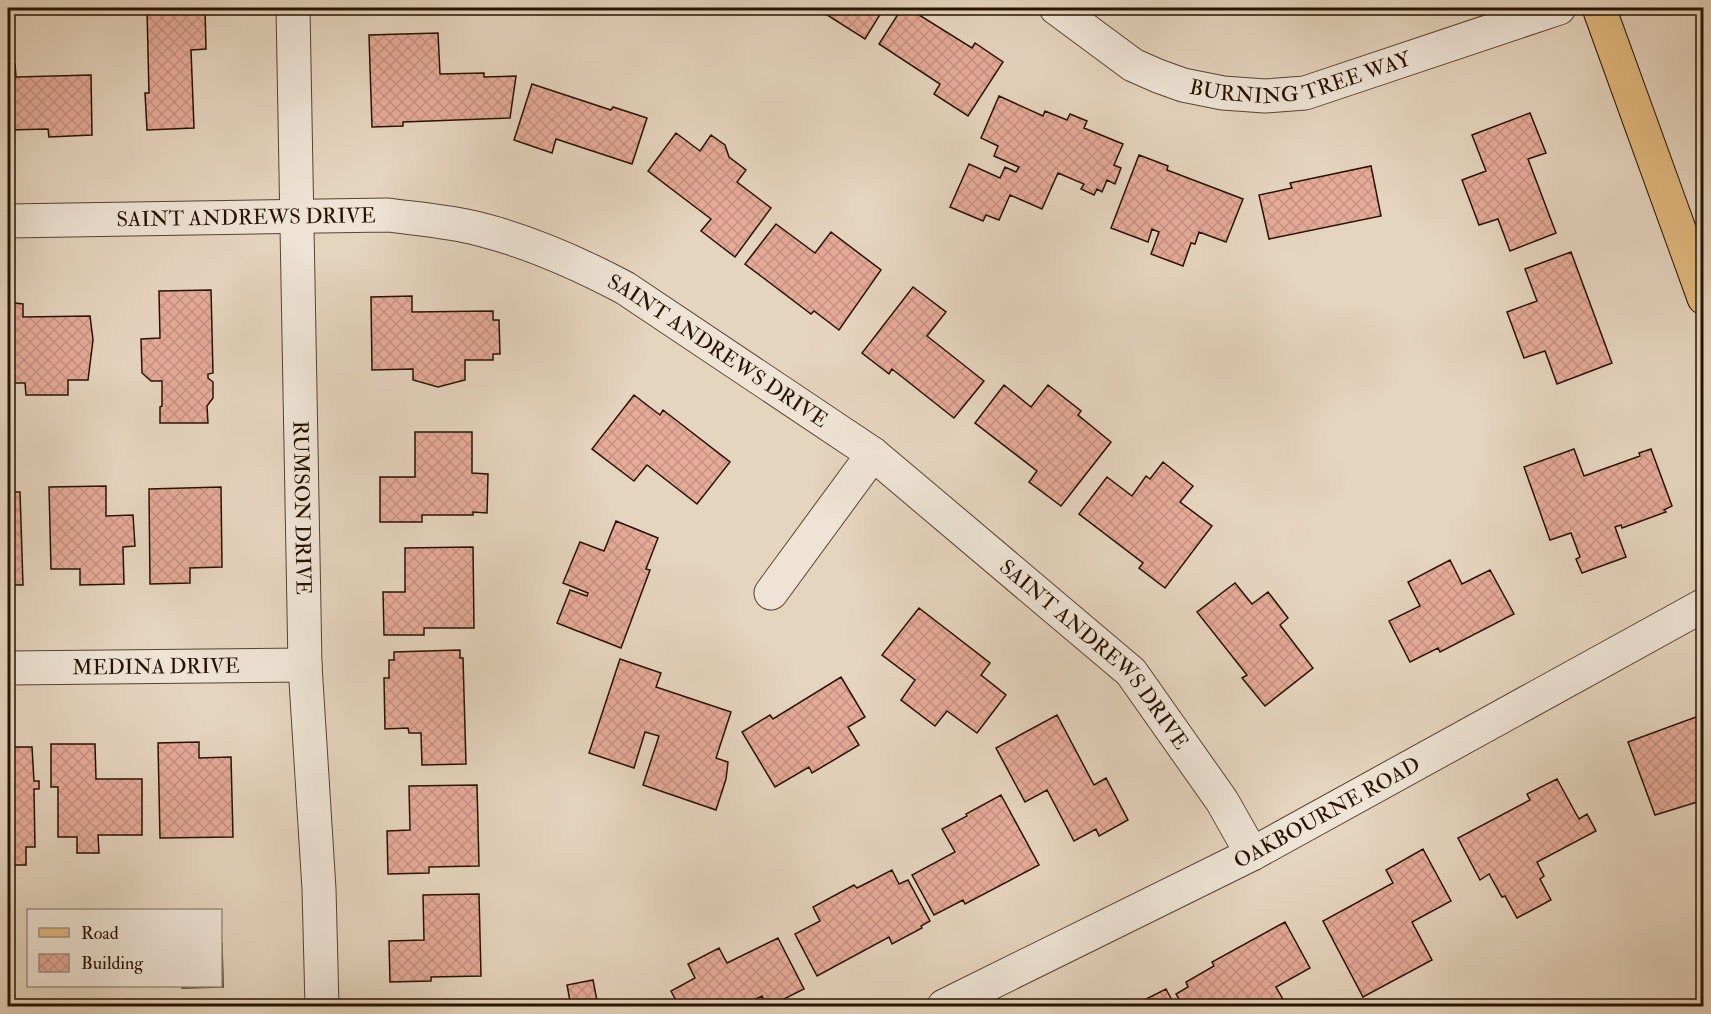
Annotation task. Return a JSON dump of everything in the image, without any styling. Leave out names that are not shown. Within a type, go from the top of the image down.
[{"type":"main road","points":[[1599,8],[1704,298]]},
{"type":"street","name":"RUMSON DRIVE","points":[[293,8],[305,665],[319,889],[322,1006]]},
{"type":"street","name":"BURNING TREE WAY","points":[[1056,8],[1133,66],[1183,85],[1223,93],[1264,96],[1305,93],[1559,8]]},
{"type":"street","name":"SAINT ANDREWS DRIVE","points":[[8,221],[388,215],[478,228],[522,241],[557,254],[625,288],[873,454],[1131,672],[1222,801],[1252,854]]},
{"type":"street","points":[[771,593],[873,454]]},
{"type":"street","name":"OAKBOURNE ROAD","points":[[944,1006],[1252,854],[1704,605]]},
{"type":"street","name":"MEDINA DRIVE","points":[[8,668],[305,665]]},
{"type":"building","points":[[816,8],[884,8],[865,39]]},
{"type":"building","points":[[902,8],[908,8],[972,48],[975,43],[1003,62],[968,116],[934,94],[940,84],[879,44]]},
{"type":"building","points":[[205,9],[206,49],[191,50],[194,128],[147,130],[145,93],[149,93],[147,10]]},
{"type":"building","points":[[438,33],[440,74],[484,73],[484,77],[516,76],[510,118],[403,122],[403,126],[372,127],[369,35]]},
{"type":"building","points":[[8,64],[15,64],[16,77],[91,75],[92,135],[49,137],[48,129],[8,130]]},
{"type":"building","points":[[532,84],[611,110],[613,107],[647,118],[632,164],[556,139],[552,153],[514,140]]},
{"type":"building","points":[[999,96],[1043,116],[1045,111],[1067,120],[1070,114],[1087,121],[1084,128],[1123,144],[1114,165],[1121,168],[1115,184],[1107,180],[1102,192],[1097,189],[1094,195],[1081,189],[1084,184],[1058,173],[1042,209],[1010,195],[999,220],[986,215],[983,221],[950,207],[969,164],[1000,178],[1005,167],[1016,172],[1019,167],[994,156],[998,146],[981,138]]},
{"type":"building","points":[[1530,113],[1546,153],[1528,159],[1556,233],[1510,251],[1498,219],[1479,225],[1462,180],[1486,171],[1472,135]]},
{"type":"building","points":[[676,133],[700,151],[711,135],[725,145],[729,157],[746,170],[737,182],[771,208],[735,257],[701,231],[711,219],[648,171]]},
{"type":"building","points":[[1139,155],[1168,166],[1167,170],[1243,199],[1226,242],[1199,232],[1195,244],[1191,243],[1183,266],[1151,254],[1159,232],[1152,229],[1148,242],[1111,228]]},
{"type":"building","points":[[1371,166],[1381,216],[1269,239],[1259,195],[1292,188],[1290,183]]},
{"type":"building","points":[[776,224],[815,253],[831,232],[881,270],[839,330],[814,311],[811,314],[745,264]]},
{"type":"building","points":[[1571,252],[1612,363],[1557,384],[1545,351],[1524,358],[1507,312],[1537,301],[1525,269]]},
{"type":"building","points":[[913,287],[946,312],[927,336],[984,381],[954,418],[892,369],[889,374],[862,353]]},
{"type":"building","points":[[211,290],[213,373],[208,374],[208,378],[213,382],[213,398],[207,406],[208,423],[160,423],[162,381],[151,381],[142,373],[141,339],[160,338],[159,291]]},
{"type":"building","points":[[412,296],[412,312],[493,311],[493,320],[499,320],[500,354],[493,354],[493,360],[465,360],[465,380],[438,387],[413,380],[413,369],[372,370],[371,297]]},
{"type":"building","points":[[8,302],[23,304],[23,317],[90,316],[93,340],[88,380],[68,380],[68,395],[26,395],[25,383],[8,383]]},
{"type":"building","points":[[1004,385],[1031,407],[1048,385],[1081,411],[1078,415],[1111,442],[1061,506],[1029,482],[1037,471],[975,423]]},
{"type":"building","points":[[634,395],[660,415],[663,410],[730,462],[697,504],[647,465],[634,481],[592,449]]},
{"type":"building","points":[[415,432],[472,432],[472,473],[488,474],[487,513],[422,515],[422,522],[380,522],[380,477],[415,477]]},
{"type":"building","points":[[1574,449],[1584,476],[1640,456],[1639,453],[1651,449],[1672,506],[1664,510],[1666,512],[1622,528],[1621,525],[1615,527],[1626,557],[1582,573],[1576,559],[1580,557],[1571,533],[1550,540],[1524,467]]},
{"type":"building","points":[[1163,462],[1193,486],[1180,502],[1212,526],[1165,588],[1139,568],[1143,563],[1079,514],[1107,477],[1132,496],[1146,476],[1150,479]]},
{"type":"building","points":[[106,486],[106,516],[133,515],[135,546],[123,547],[124,584],[80,585],[80,569],[51,569],[49,487]]},
{"type":"building","points":[[221,487],[222,567],[190,568],[190,583],[150,584],[149,489]]},
{"type":"building","points":[[8,492],[20,492],[23,585],[8,585]]},
{"type":"building","points":[[616,521],[658,538],[646,569],[650,570],[621,648],[557,623],[570,590],[587,596],[588,593],[563,583],[580,542],[604,551]]},
{"type":"building","points":[[473,547],[474,628],[424,628],[424,635],[384,635],[383,592],[405,592],[405,548]]},
{"type":"building","points":[[1450,560],[1462,584],[1490,570],[1514,614],[1440,652],[1438,648],[1410,662],[1389,621],[1420,606],[1408,582]]},
{"type":"building","points":[[1235,583],[1252,604],[1268,592],[1288,618],[1280,625],[1313,668],[1265,706],[1242,678],[1247,675],[1197,612]]},
{"type":"building","points":[[919,608],[990,663],[981,675],[1006,695],[977,733],[947,711],[935,726],[901,700],[915,680],[882,655]]},
{"type":"building","points":[[460,650],[460,658],[463,658],[466,764],[422,765],[421,733],[409,733],[408,728],[385,729],[384,678],[389,678],[389,660],[394,660],[394,652]]},
{"type":"building","points":[[620,659],[661,673],[656,687],[731,712],[716,758],[728,762],[726,779],[716,810],[643,785],[659,736],[645,732],[634,768],[589,753]]},
{"type":"building","points":[[841,677],[865,717],[848,727],[859,745],[812,773],[809,767],[775,787],[742,732],[770,715],[773,719]]},
{"type":"building","points":[[1704,714],[1704,800],[1655,815],[1628,742]]},
{"type":"building","points":[[1057,715],[1094,785],[1106,778],[1128,820],[1099,836],[1096,829],[1074,841],[1047,790],[1025,802],[996,748]]},
{"type":"building","points":[[199,742],[199,758],[231,757],[233,837],[160,838],[158,743]]},
{"type":"building","points":[[51,744],[95,744],[96,779],[142,779],[142,835],[98,835],[99,853],[77,853],[77,837],[58,837],[58,787],[51,787]]},
{"type":"building","points":[[8,747],[32,747],[34,781],[39,781],[39,789],[34,789],[35,847],[26,847],[26,865],[8,865]]},
{"type":"building","points":[[1557,779],[1579,819],[1587,814],[1596,831],[1537,862],[1544,876],[1540,879],[1551,900],[1517,918],[1489,874],[1480,880],[1458,838],[1530,800],[1527,794]]},
{"type":"building","points":[[477,785],[479,866],[429,867],[429,873],[388,874],[387,831],[410,830],[409,786]]},
{"type":"building","points":[[1001,795],[1039,865],[965,904],[963,900],[934,915],[912,875],[955,852],[942,829]]},
{"type":"building","points":[[1423,849],[1451,901],[1412,922],[1432,960],[1363,997],[1323,921],[1393,883],[1386,870]]},
{"type":"building","points":[[892,870],[899,884],[908,880],[930,921],[921,926],[922,928],[892,944],[889,937],[817,976],[795,934],[820,921],[813,907],[854,885],[857,888]]},
{"type":"building","points":[[479,894],[481,976],[431,977],[431,981],[390,982],[389,941],[424,940],[423,895]]},
{"type":"building","points":[[1285,922],[1310,968],[1276,987],[1285,1003],[1279,1006],[1183,1006],[1176,994],[1188,987],[1186,982],[1214,966],[1212,962]]},
{"type":"building","points":[[778,938],[804,989],[770,1006],[767,1006],[762,996],[742,1006],[679,1006],[671,991],[695,978],[688,964],[719,948],[727,963]]},
{"type":"building","points":[[222,943],[223,987],[182,988],[222,987]]},
{"type":"building","points":[[593,980],[598,1006],[571,1006],[567,985]]},
{"type":"building","points":[[1166,989],[1175,1006],[1137,1006],[1136,1004]]}]
